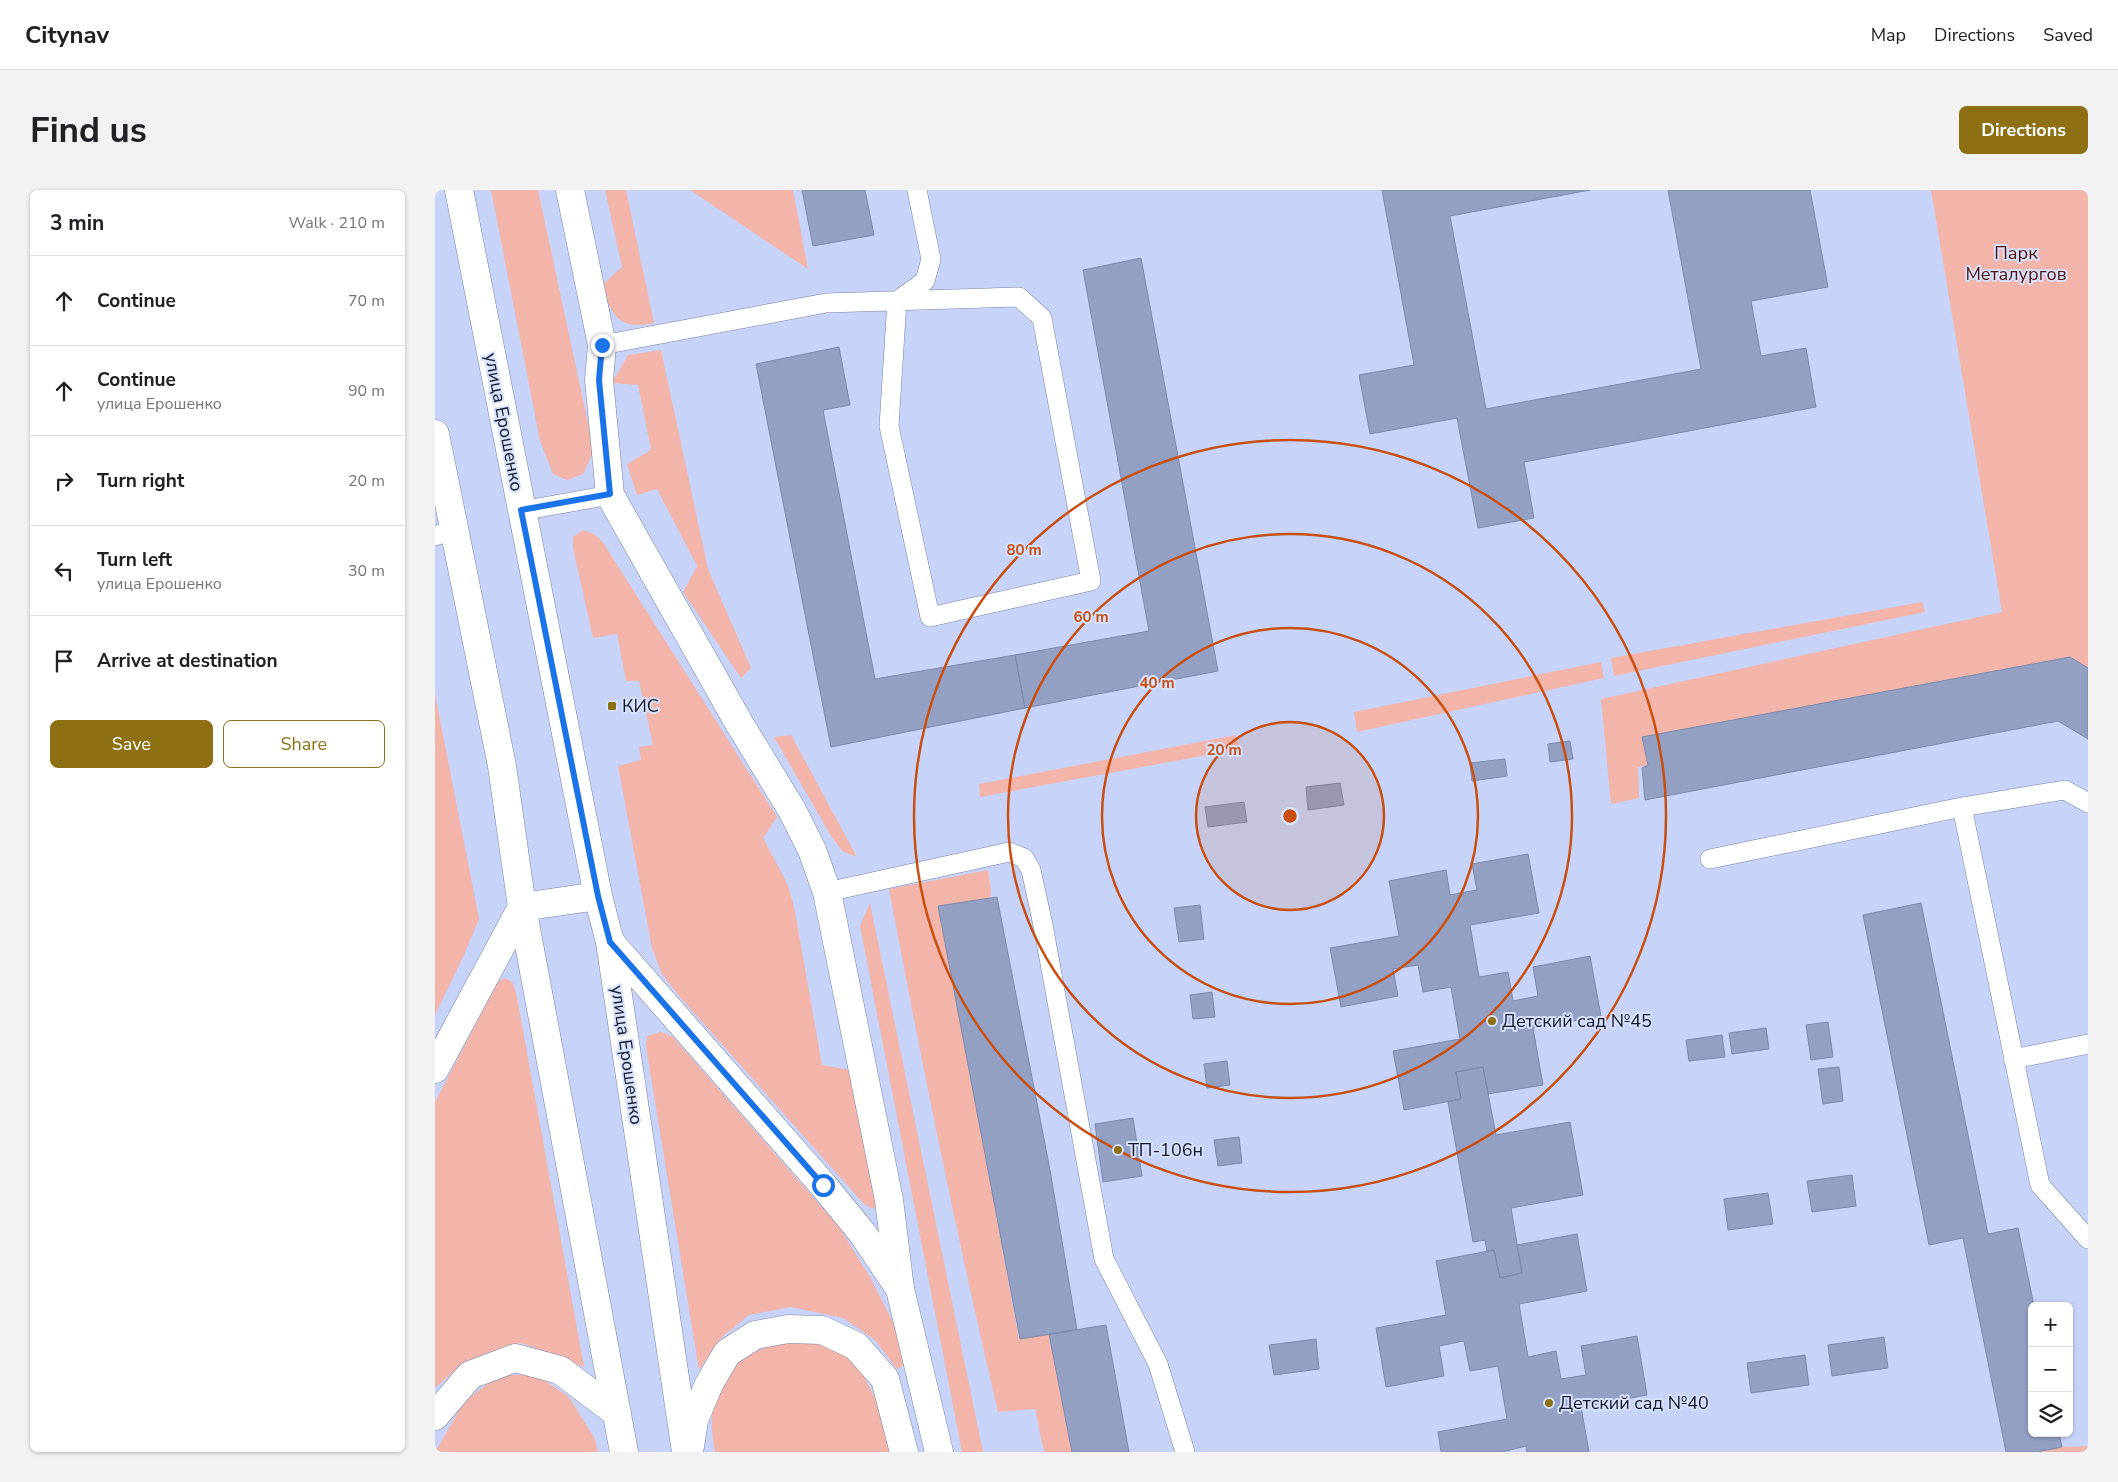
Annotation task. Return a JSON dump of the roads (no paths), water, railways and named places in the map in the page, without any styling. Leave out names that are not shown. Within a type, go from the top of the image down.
[{"type":"main road","name":"улица Ерошенко","points":[[459,190],[598,896],[610,942],[687,1452]]},
{"type":"main road","points":[[570,190],[602,345],[599,380],[610,494],[739,723],[792,810],[812,850],[827,892],[889,1200],[900,1289],[939,1452]]},
{"type":"main road","points":[[435,434],[445,533],[501,766],[522,907],[624,1452]]},
{"type":"main road","points":[[522,907],[598,896]]},
{"type":"main road","points":[[435,1069],[522,907]]},
{"type":"main road","points":[[610,942],[823,1185],[863,1234],[900,1289]]},
{"type":"main road","points":[[687,1452],[694,1420],[709,1384],[727,1353],[755,1335],[788,1329],[822,1330],[857,1346],[885,1379],[904,1452]]},
{"type":"main road","points":[[435,1416],[470,1375],[515,1358],[560,1370],[617,1413]]},
{"type":"lane","points":[[897,300],[925,281],[931,259],[917,190]]},
{"type":"lane","points":[[602,345],[826,302],[897,300],[1019,297],[1042,318],[1091,581],[930,617],[889,426],[897,300]]},
{"type":"lane","points":[[521,510],[610,494]]},
{"type":"lane","points":[[1710,859],[1962,806],[2065,790],[2088,803]]},
{"type":"lane","points":[[1962,806],[2040,1185],[2088,1239]]},
{"type":"lane","points":[[827,892],[1009,852],[1024,858],[1031,870],[1043,925],[1104,1259],[1158,1364],[1185,1452]]},
{"type":"lane","points":[[2013,1059],[2088,1044]]},
{"type":"place","name":"КИС","points":[[612,706]]},
{"type":"place","name":"Детский сад №45","points":[[1492,1021]]},
{"type":"place","name":"ТП-106н","points":[[1118,1150]]},
{"type":"place","name":"Детский сад №40","points":[[1549,1403]]},
{"type":"park label","name":"Парк Металургов","points":[[2016,263]]}]
